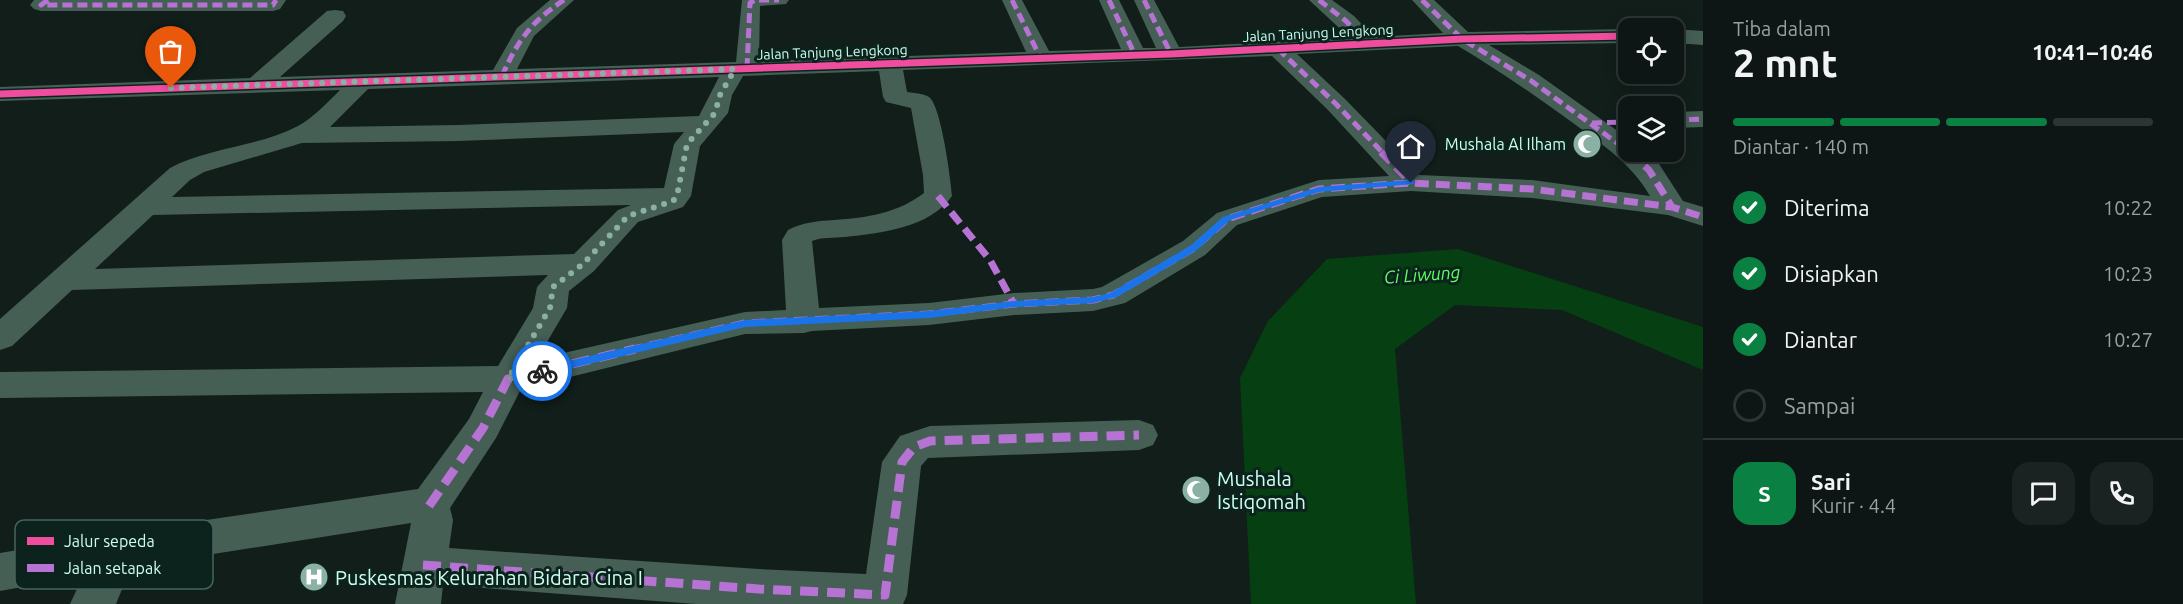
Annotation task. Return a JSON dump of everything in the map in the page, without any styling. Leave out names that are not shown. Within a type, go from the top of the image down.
[{"type":"street","points":[[48,0],[40,5],[273,5],[276,0]]},
{"type":"street","points":[[502,76],[523,33],[542,15],[564,0]]},
{"type":"street","points":[[779,0],[755,0],[750,3],[741,68],[720,95],[715,113],[687,144],[677,196],[668,204],[628,216],[583,264],[553,287],[550,308],[508,379],[483,428],[429,506],[432,520],[420,585],[759,589],[886,599],[902,462],[914,447],[930,441],[1139,435]]},
{"type":"street","points":[[1012,0],[1041,58]]},
{"type":"street","points":[[1109,0],[1136,55]]},
{"type":"street","points":[[1144,0],[1171,54]]},
{"type":"street","points":[[1319,0],[1346,21],[1369,45]]},
{"type":"street","points":[[1422,0],[1462,39],[1530,80],[1628,151],[1648,170],[1672,207]]},
{"type":"street","points":[[257,85],[335,16]]},
{"type":"street","name":"Jalan Tanjung Lengkong","points":[[0,94],[1171,54],[1462,39],[1618,36]]},
{"type":"street","points":[[1684,37],[1703,38]]},
{"type":"street","points":[[1278,49],[1336,104],[1411,183]]},
{"type":"street","points":[[804,322],[797,240],[799,236],[811,231],[885,223],[920,209],[938,196],[937,175],[924,105],[920,101],[895,97],[890,63]]},
{"type":"street","points":[[300,135],[327,117],[362,81]]},
{"type":"street","points":[[1684,120],[1703,119]]},
{"type":"street","points":[[1592,123],[1618,122]]},
{"type":"street","points":[[0,338],[62,280],[190,168],[300,135],[459,133],[707,123]]},
{"type":"street","points":[[0,385],[508,379],[745,323],[804,322],[929,314],[1014,304],[1093,300],[1113,295],[1194,248],[1227,219],[1319,189],[1411,183],[1532,189],[1672,207],[1703,217]]},
{"type":"street","points":[[145,206],[677,196]]},
{"type":"street","points":[[62,280],[583,264]]},
{"type":"street","points":[[213,537],[411,506],[429,506]]},
{"type":"street","points":[[0,572],[15,569]]},
{"type":"street","points":[[93,604],[99,589]]},
{"type":"water","name":"Ci Liwung","points":[[1458,249],[1703,327],[1703,370],[1562,310],[1455,305],[1395,349],[1416,604],[1251,604],[1240,378],[1268,321],[1327,259]]},
{"type":"marked path","points":[[48,0],[41,5],[273,5],[276,0]]},
{"type":"marked path","points":[[502,76],[525,32],[540,17],[564,0]]},
{"type":"marked path","points":[[747,68],[750,3],[755,0],[779,0]]},
{"type":"marked path","points":[[1012,0],[1041,59]]},
{"type":"marked path","points":[[1109,0],[1135,55]]},
{"type":"marked path","points":[[1144,0],[1171,54]]},
{"type":"marked path","points":[[1319,0],[1346,21],[1369,45]]},
{"type":"marked path","points":[[1422,0],[1462,39],[1530,80],[1628,151],[1649,170],[1672,207]]},
{"type":"marked path","points":[[1278,49],[1336,104],[1411,183]]},
{"type":"marked path","points":[[1684,120],[1703,119]]},
{"type":"marked path","points":[[1592,123],[1618,122]]},
{"type":"marked path","points":[[429,506],[483,428],[508,379],[745,323],[929,314],[1014,304],[1093,300],[1113,295],[1194,248],[1227,219],[1319,189],[1411,183],[1532,189],[1672,207],[1703,217]]},
{"type":"marked path","points":[[938,196],[990,260],[1014,304]]},
{"type":"marked path","points":[[423,565],[759,589],[885,595],[902,462],[914,447],[930,441],[1139,435]]},
{"type":"cycle path","points":[[0,94],[1171,54],[1462,39],[1618,36]]},
{"type":"way so far","points":[[171,88],[735,69],[720,95],[712,118],[687,144],[677,196],[673,201],[628,216],[583,264],[553,287],[550,308],[508,379],[542,371]]},
{"type":"place","name":"Mushala Al Ilham","points":[[1587,144]]},
{"type":"place","name":"Mushala Istiqomah","points":[[1196,490]]},
{"type":"place","name":"Puskesmas Kelurahan Bidara Cina I","points":[[314,577]]},
{"type":"route","points":[[542,371],[745,323],[804,322],[929,314],[1014,304],[1093,300],[1113,295],[1194,248],[1227,219],[1319,189],[1411,183]]}]
